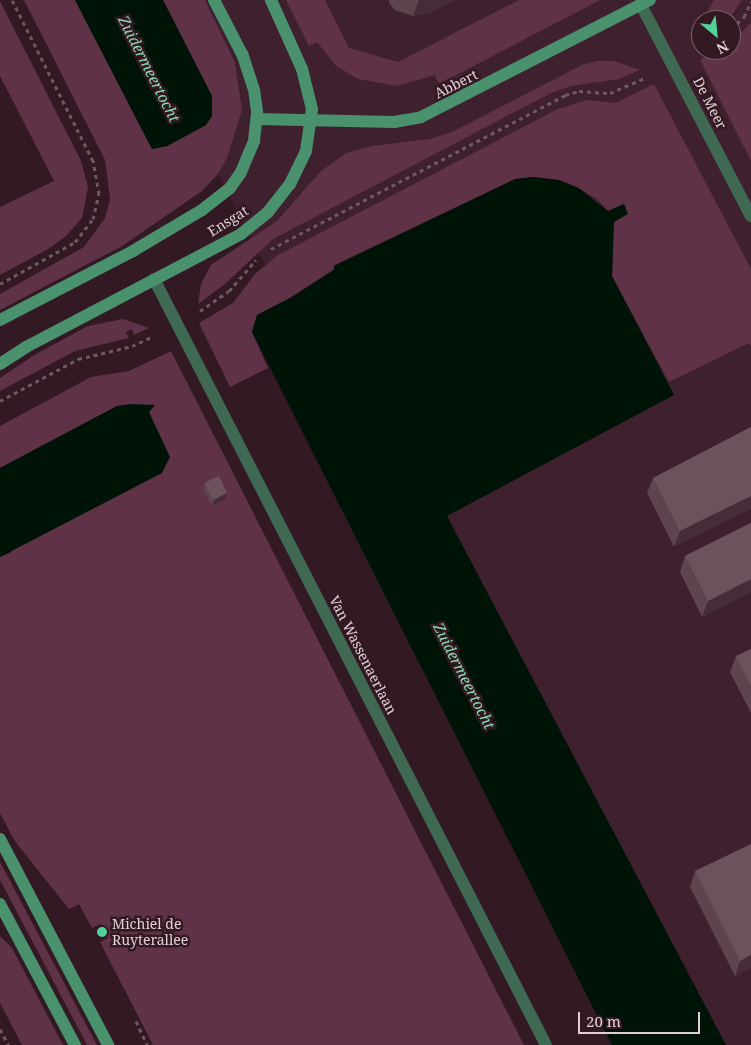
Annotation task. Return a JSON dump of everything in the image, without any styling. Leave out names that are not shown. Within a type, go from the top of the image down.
[{"type":"main road","name":"Ensgat","points":[[0,320],[133,251],[217,200],[241,172],[254,141],[256,119],[252,80],[214,0]]},
{"type":"main road","name":"Ensgat","points":[[0,364],[26,346],[241,234],[268,212],[299,168],[312,121],[310,95],[302,69],[271,0]]},
{"type":"main road","name":"Abbert","points":[[256,119],[394,122],[421,117],[646,2]]},
{"type":"main road","points":[[0,839],[108,1045]]},
{"type":"main road","points":[[0,904],[74,1045]]},
{"type":"street","name":"De Meer","points":[[646,2],[751,216]]},
{"type":"street","name":"Van Wassenaerlaan","points":[[154,279],[546,1045]]},
{"type":"path","points":[[0,284],[75,242],[92,219],[99,194],[94,161],[12,0]]},
{"type":"path","points":[[741,20],[751,2]]},
{"type":"path","points":[[267,251],[565,95],[578,91],[610,94],[646,77]]},
{"type":"path","points":[[196,313],[220,298],[262,255]]},
{"type":"path","points":[[0,401],[78,359],[132,346],[157,334]]},
{"type":"path","points":[[136,1021],[147,1045]]},
{"type":"path","points":[[0,1029],[8,1045]]},
{"type":"shaded area","points":[[24,0],[75,0],[152,149],[167,146],[206,125],[212,96],[163,0],[205,0],[235,63],[242,110],[227,158],[218,174],[202,191],[122,246],[0,310],[0,294],[84,247],[105,218],[110,199],[105,160]]},
{"type":"shaded area","points":[[128,0],[751,0],[751,1045],[668,1045]]},
{"type":"shaded area","points":[[286,0],[325,0],[349,48],[398,62],[519,0],[600,0],[439,84],[435,75],[397,86],[358,79],[336,66],[317,42],[309,46]]},
{"type":"shaded area","points":[[714,0],[742,0],[736,10],[708,10]]},
{"type":"shaded area","points":[[0,1],[81,161],[88,187],[82,218],[66,236],[50,248],[0,275],[0,207],[54,181],[0,76]]},
{"type":"shaded area","points":[[751,23],[751,161],[700,60],[741,60],[741,32]]},
{"type":"shaded area","points":[[597,61],[614,61],[640,70],[619,79],[571,86],[551,93],[273,239],[225,284],[198,304],[201,284],[211,265],[277,221],[320,172],[346,153],[372,146],[430,139],[454,131],[582,65]]},
{"type":"shaded area","points":[[654,84],[751,269],[751,346],[749,343],[669,382],[612,276],[614,221],[624,204],[608,211],[596,198],[559,180],[533,177],[515,179],[334,265],[334,269],[290,298],[257,315],[252,332],[268,368],[230,387],[199,323],[233,303],[255,274],[278,255],[558,109],[587,100],[615,103]]},
{"type":"shaded area","points":[[123,319],[149,328],[134,335],[132,329],[126,332],[129,338],[75,351],[0,391],[0,378],[36,354],[88,326]]},
{"type":"shaded area","points":[[171,351],[524,1045],[153,1045],[100,942],[108,938],[101,924],[92,928],[79,904],[69,909],[14,840],[0,813],[0,557],[10,553],[154,406],[117,406],[0,468],[0,426],[91,377],[129,371]]},
{"type":"shaded area","points":[[0,862],[97,1045],[87,1045],[0,880]]},
{"type":"shaded area","points":[[0,936],[12,948],[63,1045],[22,1045],[0,1003]]},
{"type":"water","name":"Zuidermeertocht","points":[[75,0],[163,0],[212,96],[212,116],[206,125],[167,146],[152,149]]},
{"type":"water","name":"Zuidermeertocht","points":[[533,177],[559,180],[579,188],[608,211],[624,204],[628,214],[614,222],[612,276],[674,395],[447,516],[726,1045],[612,1045],[252,332],[257,315],[290,298],[334,270],[334,266],[515,179]]},
{"type":"water","points":[[131,404],[155,405],[149,412],[170,457],[162,473],[0,557],[0,468],[117,406]]},
{"type":"building","points":[[751,427],[751,496],[680,531],[653,478]]},
{"type":"building","points":[[219,476],[227,493],[213,500],[204,483]]},
{"type":"building","points":[[751,523],[751,579],[708,601],[685,556]]},
{"type":"building","points":[[751,649],[751,686],[736,656]]},
{"type":"building","points":[[751,844],[751,955],[740,961],[695,871]]},
{"type":"place","name":"Michiel de Ruyterallee","points":[[102,932]]}]
